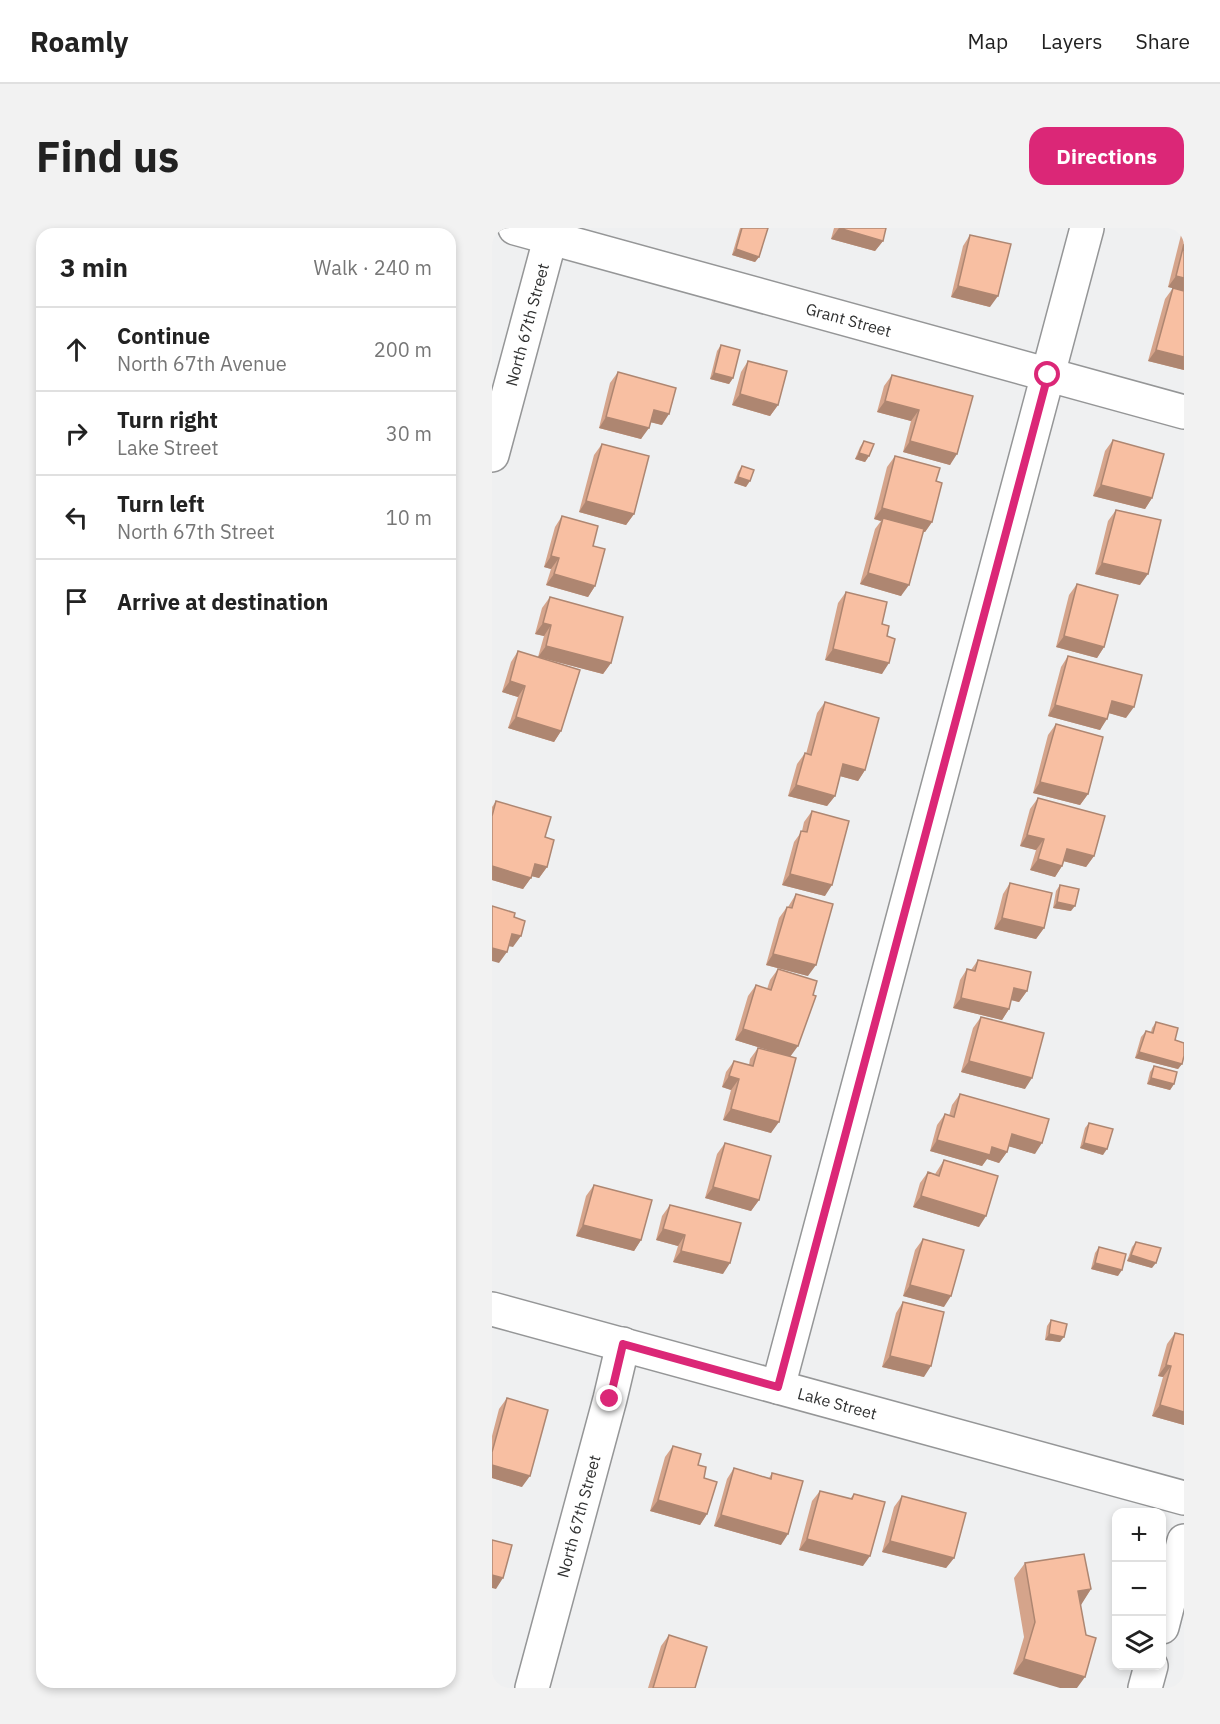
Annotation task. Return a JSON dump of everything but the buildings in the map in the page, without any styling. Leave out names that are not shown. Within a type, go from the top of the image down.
[{"type":"street","name":"Grant Street","points":[[514,228],[551,233],[1184,412]]},
{"type":"street","points":[[778,1387],[1087,228]]},
{"type":"street","name":"North 67th Street","points":[[492,455],[551,233]]},
{"type":"street","name":"Lake Street","points":[[492,1309],[1184,1498]]},
{"type":"street","name":"North 67th Street","points":[[532,1688],[623,1344]]},
{"type":"street","points":[[1164,1616],[1184,1541]]},
{"type":"street","points":[[1145,1688],[1150,1670]]},
{"type":"route","points":[[610,1399],[623,1344],[778,1387],[1048,375]]}]
